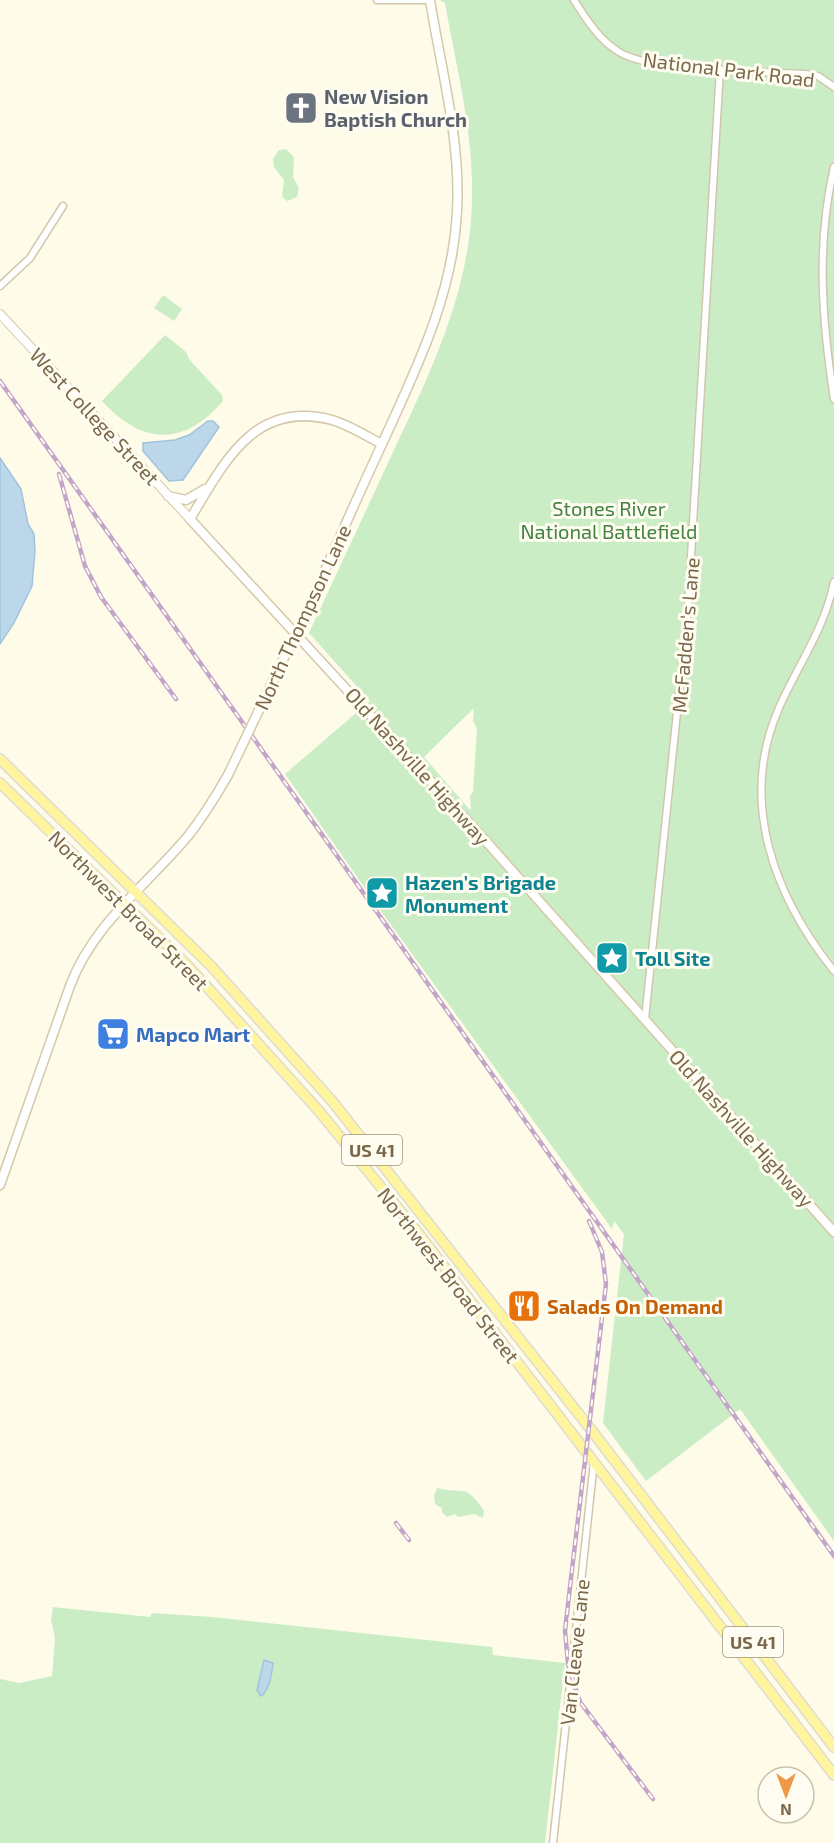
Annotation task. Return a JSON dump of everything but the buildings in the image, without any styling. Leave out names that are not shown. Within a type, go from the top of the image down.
[{"type":"main road","name":"North Thompson Lane","points":[[0,1185],[75,970],[93,940],[135,890],[187,837],[228,774],[314,595],[436,321],[452,254],[457,210],[457,168],[429,0]]},
{"type":"main road","points":[[190,519],[235,447],[257,430],[282,419],[308,417],[332,421],[382,444]]},
{"type":"main road","points":[[168,496],[186,500],[197,496],[210,485]]},
{"type":"main road","name":"Old Nashville Highway","points":[[190,519],[479,833],[834,1232]]},
{"type":"main road","name":"Northwest Broad Street","points":[[0,759],[211,966],[332,1101],[401,1186],[704,1576],[834,1748]]},
{"type":"main road","name":"Northwest Broad Street","points":[[0,783],[188,966],[319,1111],[447,1270],[834,1775]]},
{"type":"main road","points":[[273,1060],[285,1048]]},
{"type":"main road","points":[[319,1111],[332,1101]]},
{"type":"main road","points":[[388,1196],[401,1186]]},
{"type":"main road","points":[[447,1270],[459,1261]]},
{"type":"main road","points":[[528,1375],[540,1365]]},
{"type":"main road","points":[[594,1462],[606,1450]]},
{"type":"main road","points":[[689,1586],[704,1576]]},
{"type":"main road","points":[[790,1717],[803,1707]]},
{"type":"street","points":[[377,0],[429,0]]},
{"type":"street","name":"National Park Road","points":[[574,0],[590,27],[618,52],[646,63],[805,74],[818,76],[834,87]]},
{"type":"street","name":"McFadden's Lane","points":[[645,1019],[688,607],[720,69]]},
{"type":"street","points":[[834,167],[827,208],[822,284],[825,333],[834,399]]},
{"type":"street","points":[[0,286],[30,258],[63,206]]},
{"type":"street","name":"West College Street","points":[[0,314],[190,519]]},
{"type":"street","points":[[834,582],[812,644],[779,708],[771,730],[761,804],[763,828],[782,890],[802,926],[834,971]]},
{"type":"street","name":"Van Cleave Lane","points":[[553,1843],[594,1462]]},
{"type":"green space","name":"Stones River National Battlefield","points":[[440,0],[834,0],[834,1541],[740,1409],[646,1481],[603,1423],[624,1234],[614,1221],[612,1229],[383,914],[285,774],[370,701],[309,633],[437,354],[449,322],[467,254],[471,218],[471,159],[466,114],[445,3]],"holes":[[[474,708],[473,720],[477,729],[473,792],[470,796],[471,811],[424,757]]]},
{"type":"green space","points":[[286,149],[294,157],[293,177],[299,188],[297,197],[287,201],[282,197],[284,180],[274,167],[273,159],[279,150]]},
{"type":"green space","points":[[163,295],[182,309],[174,321],[154,308]]},
{"type":"green space","points":[[165,335],[186,352],[189,359],[222,395],[223,401],[193,427],[177,433],[162,435],[132,426],[102,401]]},
{"type":"green space","points":[[437,1488],[468,1493],[484,1511],[483,1518],[474,1514],[458,1517],[455,1514],[447,1517],[442,1512],[442,1508],[435,1504],[434,1495]]},
{"type":"green space","points":[[53,1607],[150,1617],[152,1613],[212,1617],[492,1647],[493,1655],[565,1663],[545,1843],[0,1843],[0,1679],[19,1683],[52,1676],[55,1638],[51,1620]]},
{"type":"water","points":[[208,421],[213,421],[219,427],[183,480],[169,481],[143,451],[143,443],[175,440],[189,435]]},
{"type":"water","points":[[0,458],[21,489],[28,524],[34,534],[35,551],[32,586],[14,623],[0,644]]},
{"type":"water","points":[[264,1660],[273,1663],[268,1686],[261,1696],[257,1690]]},
{"type":"railway","points":[[0,381],[834,1556]]},
{"type":"railway","points":[[59,474],[85,566],[101,597],[176,699]]},
{"type":"railway","points":[[589,1221],[602,1252],[606,1284],[565,1631],[568,1664],[580,1702],[653,1799]]},
{"type":"railway","points":[[396,1523],[409,1540]]},
{"type":"place","name":"New Vision Baptish Church","points":[[301,108]]},
{"type":"place","name":"Hazen's Brigade Monument","points":[[382,893]]},
{"type":"place","name":"Toll Site","points":[[612,958]]},
{"type":"place","name":"Mapco Mart","points":[[113,1034]]},
{"type":"place","name":"Salads On Demand","points":[[524,1306]]}]
